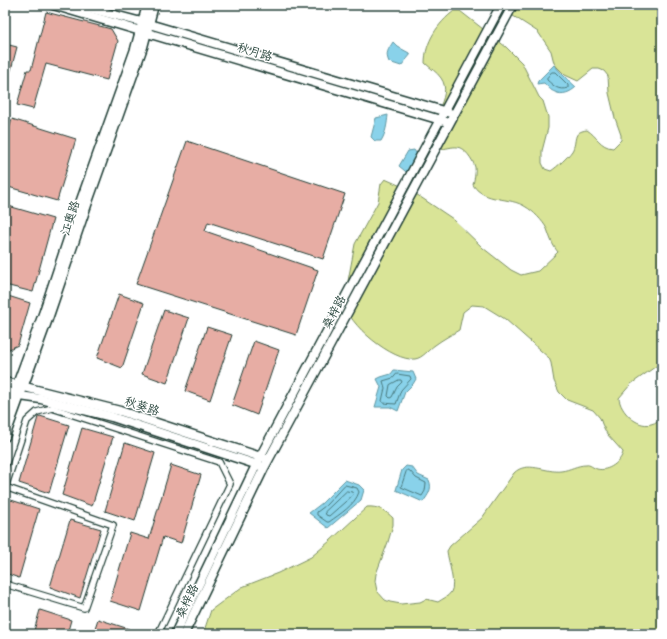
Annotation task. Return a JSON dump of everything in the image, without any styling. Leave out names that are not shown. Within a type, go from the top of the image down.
[{"type":"street","name":"秋月路","points":[[54,5],[450,123]]},
{"type":"street","name":"秋月路","points":[[77,5],[146,23],[454,114]]},
{"type":"street","name":"江奥路","points":[[146,23],[147,5]]},
{"type":"street","name":"江奥路","points":[[5,437],[43,314],[84,192],[135,49],[154,5]]},
{"type":"street","name":"桑梓路","points":[[175,634],[260,463],[501,5]]},
{"type":"street","name":"桑梓路","points":[[184,634],[260,463],[269,460],[513,5]]},
{"type":"street","name":"秋葵路","points":[[5,382],[120,411],[260,463]]},
{"type":"street","name":"秋葵路","points":[[5,390],[17,395],[41,399],[112,417],[260,463]]},
{"type":"street","name":"江奥路","points":[[5,417],[17,395]]},
{"type":"street","points":[[5,584],[84,608],[113,524],[5,488],[27,421],[37,412],[52,408],[219,462],[230,484],[158,634]]},
{"type":"green space","points":[[496,5],[662,5],[662,362],[631,384],[619,398],[622,408],[635,421],[646,425],[653,424],[662,416],[662,634],[203,634],[211,610],[242,587],[278,573],[311,557],[367,507],[375,507],[388,513],[393,518],[393,525],[388,542],[376,574],[375,581],[377,591],[385,600],[401,604],[420,602],[426,599],[438,602],[451,592],[453,584],[447,551],[450,546],[482,518],[514,473],[519,469],[531,467],[561,471],[587,465],[601,470],[610,468],[617,463],[622,456],[623,452],[607,434],[600,418],[593,410],[567,400],[559,392],[554,381],[549,358],[505,319],[484,306],[472,305],[463,312],[459,330],[438,343],[421,357],[415,359],[406,358],[395,354],[372,340],[353,321],[344,302],[355,244],[378,202],[381,184],[385,179],[410,190],[453,219],[483,248],[511,270],[521,275],[538,271],[558,252],[547,229],[532,211],[512,201],[491,197],[478,191],[473,185],[475,167],[471,158],[466,152],[457,147],[440,149],[432,143],[432,126],[442,102],[444,86],[441,78],[425,63],[427,48],[438,27],[454,11],[460,11],[506,47],[522,63],[539,97],[543,101],[548,117],[548,128],[542,151],[542,163],[545,169],[551,171],[565,159],[574,147],[577,135],[582,131],[587,130],[605,146],[613,148],[621,140],[621,135],[609,93],[608,76],[604,71],[593,69],[578,81],[565,75],[554,63],[551,51],[538,32]]},
{"type":"water","points":[[393,42],[398,47],[411,54],[401,66],[389,62],[387,56]]},
{"type":"water","points":[[554,65],[576,87],[569,92],[561,94],[552,91],[544,83],[537,84],[538,81]]},
{"type":"water","points":[[388,115],[383,138],[381,141],[375,141],[371,137],[376,118]]},
{"type":"water","points":[[414,150],[419,157],[423,169],[420,174],[411,176],[399,166],[408,151]]},
{"type":"water","points":[[394,370],[413,372],[416,379],[405,392],[398,411],[390,407],[375,407],[381,387],[377,379],[391,374]]},
{"type":"water","points":[[406,466],[412,467],[418,475],[429,480],[430,489],[423,502],[396,490],[402,470]]},
{"type":"water","points":[[345,480],[359,485],[364,490],[361,500],[328,528],[309,513],[322,503]]},
{"type":"building","points":[[46,12],[111,29],[118,41],[107,80],[46,64],[33,109],[17,105],[27,70],[31,70]]},
{"type":"building","points":[[5,44],[17,47],[7,85],[5,85]]},
{"type":"building","points":[[12,119],[76,139],[57,201],[5,186],[5,143]]},
{"type":"building","points":[[187,141],[345,194],[323,259],[208,222],[205,231],[318,270],[296,335],[136,284]]},
{"type":"building","points":[[5,205],[53,219],[33,292],[5,285]]},
{"type":"building","points":[[119,294],[144,303],[122,368],[97,358]]},
{"type":"building","points":[[5,295],[30,303],[18,345],[5,351]]},
{"type":"building","points":[[164,310],[189,318],[167,383],[142,374]]},
{"type":"building","points":[[207,327],[232,335],[210,400],[185,391]]},
{"type":"building","points":[[254,341],[279,350],[257,415],[232,405]]},
{"type":"building","points":[[40,416],[69,425],[49,493],[19,483],[38,417]]},
{"type":"building","points":[[82,428],[113,437],[92,506],[62,495]]},
{"type":"building","points":[[125,443],[155,453],[135,521],[105,511]]},
{"type":"building","points":[[171,465],[201,475],[181,543],[163,537],[141,611],[110,601],[130,533],[149,539]]},
{"type":"building","points":[[8,499],[39,509],[19,578],[5,573],[5,510]]},
{"type":"building","points":[[70,520],[101,529],[80,598],[50,587]]},
{"type":"building","points":[[40,610],[71,620],[67,634],[33,634]]},
{"type":"building","points":[[98,619],[129,629],[127,634],[93,634]]}]
